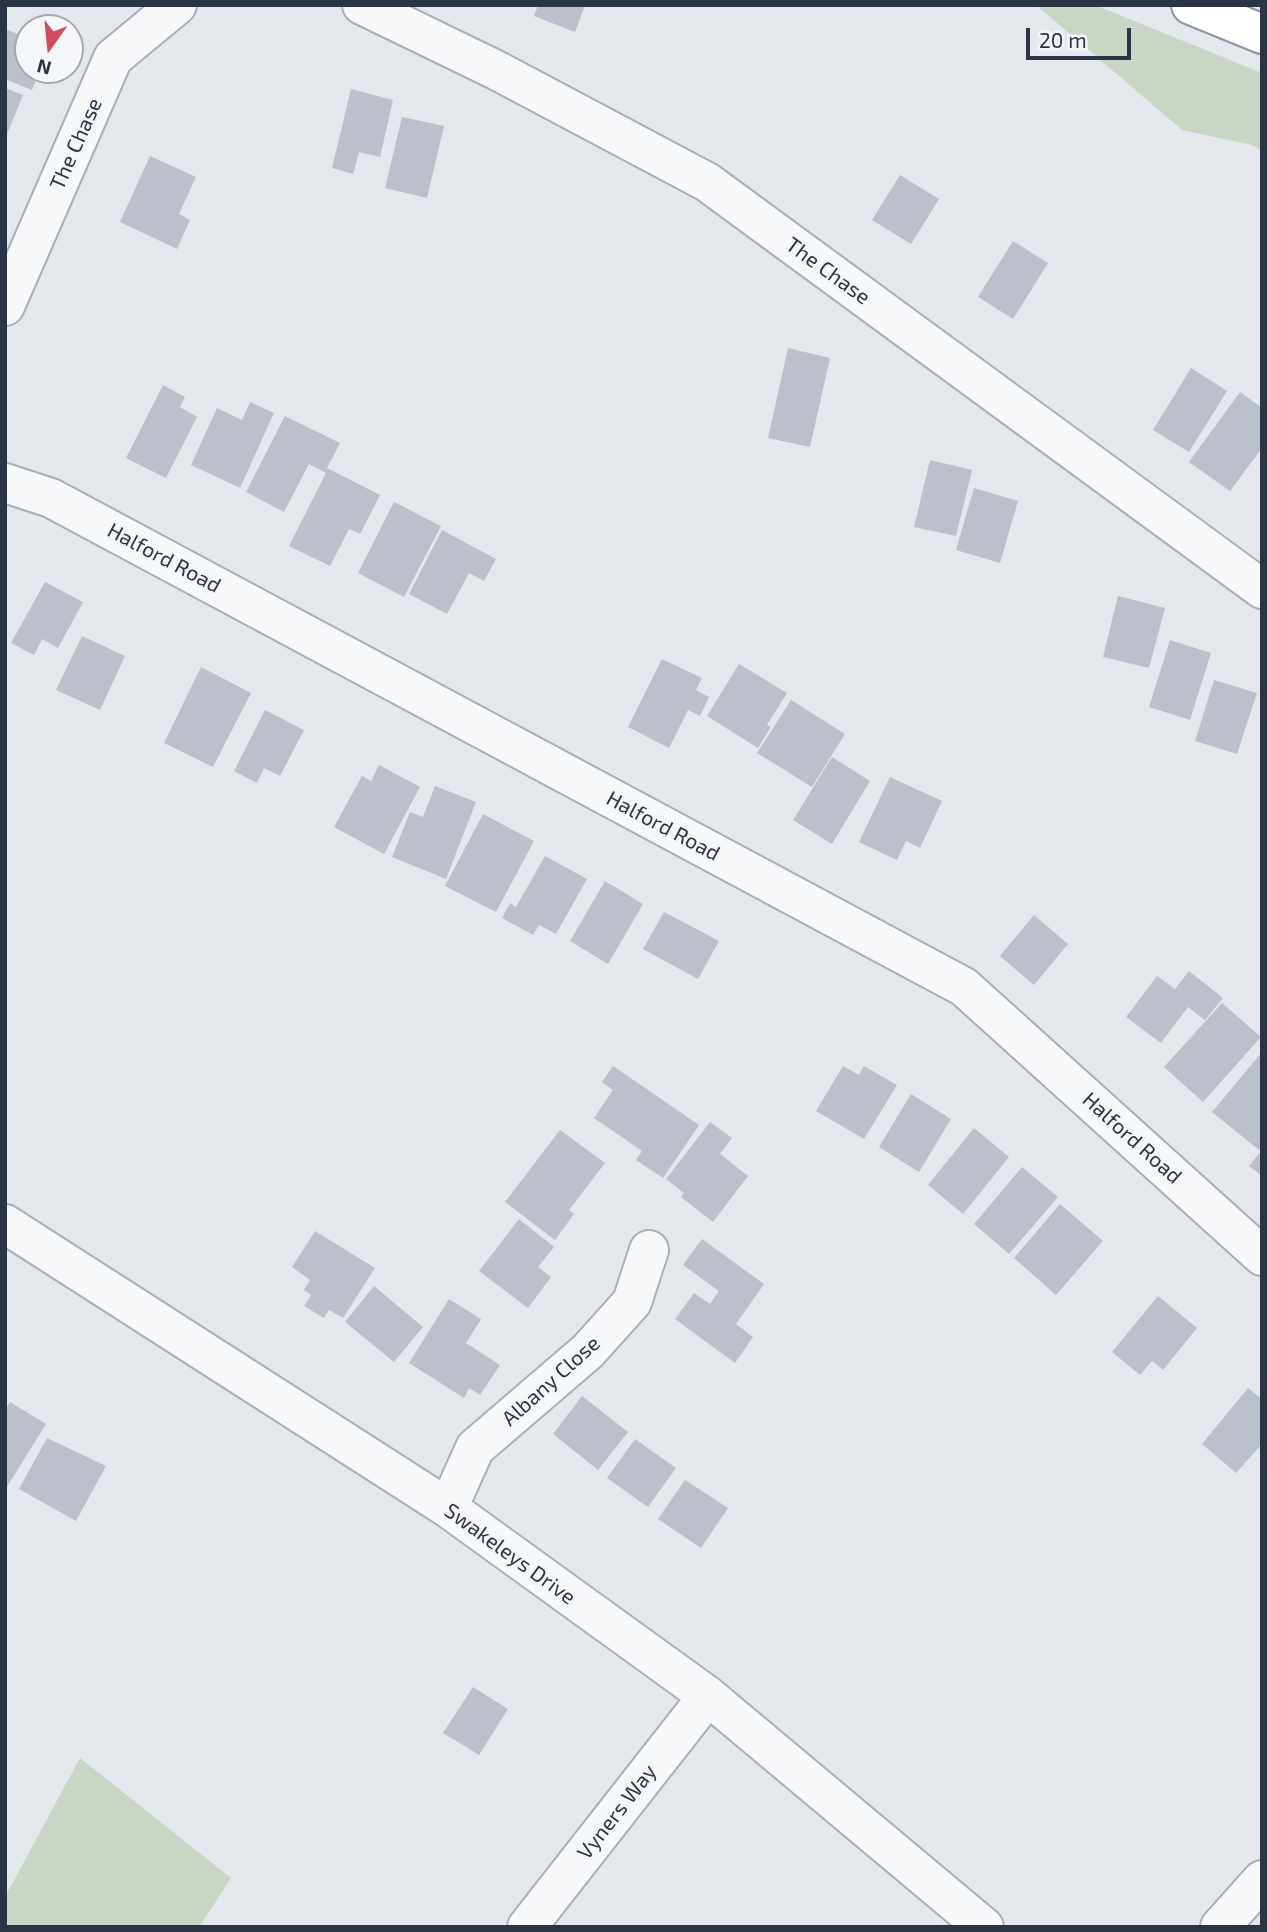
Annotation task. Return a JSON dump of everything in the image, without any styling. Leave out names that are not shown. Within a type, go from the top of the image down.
[{"type":"highway","points":[[1191,5],[1262,34]]},
{"type":"street","name":"The Chase","points":[[5,306],[113,58],[177,5]]},
{"type":"street","name":"The Chase","points":[[362,5],[496,70],[707,182],[1262,589]]},
{"type":"street","name":"Halford Road","points":[[5,483],[64,505],[964,986],[1262,1256]]},
{"type":"street","name":"Swakeleys Drive","points":[[10,1239],[447,1508],[708,1696],[984,1927]]},
{"type":"street","name":"Albany Close","points":[[447,1508],[475,1448],[587,1351],[632,1302],[649,1250]]},
{"type":"street","name":"Vyners Way","points":[[527,1927],[708,1696]]},
{"type":"street","points":[[1220,1927],[1262,1880]]},
{"type":"green space","points":[[1036,5],[1095,5],[1262,73],[1262,151],[1252,145],[1182,130]]},
{"type":"green space","points":[[80,1758],[231,1878],[199,1927],[5,1927],[5,1897]]},
{"type":"building","points":[[538,5],[585,5],[575,32],[534,16]]},
{"type":"building","points":[[5,29],[14,33],[14,83],[5,79]]},
{"type":"building","points":[[17,84],[34,84],[32,90]]},
{"type":"building","points":[[5,88],[23,95],[5,139]]},
{"type":"building","points":[[351,89],[393,100],[380,157],[359,152],[353,174],[332,168]]},
{"type":"building","points":[[402,117],[444,126],[427,198],[385,188]]},
{"type":"building","points":[[150,156],[196,177],[179,214],[190,220],[177,249],[120,222]]},
{"type":"building","points":[[900,175],[939,199],[911,244],[872,220]]},
{"type":"building","points":[[1013,241],[1048,263],[1013,319],[978,297]]},
{"type":"building","points":[[788,348],[830,358],[810,447],[768,438]]},
{"type":"building","points":[[1191,368],[1227,391],[1189,452],[1153,430]]},
{"type":"building","points":[[163,385],[185,397],[180,407],[197,417],[166,478],[126,458]]},
{"type":"building","points":[[1240,392],[1262,408],[1262,448],[1230,491],[1189,462]]},
{"type":"building","points":[[250,402],[274,413],[240,488],[191,465],[217,408],[242,420]]},
{"type":"building","points":[[285,416],[340,443],[327,468],[380,495],[360,534],[349,529],[330,566],[289,546],[326,473],[309,464],[284,512],[246,492]]},
{"type":"building","points":[[930,460],[972,470],[956,536],[914,527]]},
{"type":"building","points":[[974,488],[1018,501],[1000,563],[956,550]]},
{"type":"building","points":[[394,502],[441,526],[404,597],[358,573]]},
{"type":"building","points":[[442,530],[496,559],[484,581],[469,573],[447,614],[409,594]]},
{"type":"building","points":[[45,582],[83,602],[58,648],[42,639],[34,655],[11,643]]},
{"type":"building","points":[[1118,596],[1165,608],[1149,668],[1103,657]]},
{"type":"building","points":[[82,636],[125,656],[100,710],[56,690]]},
{"type":"building","points":[[1170,640],[1211,653],[1190,720],[1149,707]]},
{"type":"building","points":[[662,659],[702,678],[696,690],[709,697],[700,716],[688,710],[669,748],[628,727]]},
{"type":"building","points":[[739,664],[787,693],[767,725],[771,727],[758,748],[707,716]]},
{"type":"building","points":[[201,667],[251,693],[213,767],[164,743]]},
{"type":"building","points":[[1214,680],[1257,693],[1237,754],[1195,741]]},
{"type":"building","points":[[791,700],[845,734],[812,787],[757,753]]},
{"type":"building","points":[[265,710],[304,730],[280,776],[264,768],[257,783],[234,771]]},
{"type":"building","points":[[832,757],[870,781],[832,844],[793,820]]},
{"type":"building","points":[[379,765],[420,787],[384,854],[334,827],[362,776],[371,781]]},
{"type":"building","points":[[890,777],[942,801],[920,848],[906,841],[897,860],[859,842]]},
{"type":"building","points":[[435,786],[476,802],[446,879],[392,857],[410,812],[423,817]]},
{"type":"building","points":[[483,814],[534,841],[496,912],[445,886]]},
{"type":"building","points":[[545,856],[587,879],[556,934],[539,925],[533,935],[502,918],[510,903],[516,907]]},
{"type":"building","points":[[605,881],[643,904],[608,964],[570,941]]},
{"type":"building","points":[[664,912],[719,941],[698,979],[643,949]]},
{"type":"building","points":[[1034,915],[1068,944],[1034,985],[1000,956]]},
{"type":"building","points":[[1189,971],[1223,998],[1205,1020],[1188,1007],[1161,1043],[1126,1017],[1157,976],[1175,989]]},
{"type":"building","points":[[1222,1003],[1261,1037],[1203,1102],[1164,1067]]},
{"type":"building","points":[[1262,1052],[1262,1146],[1259,1150],[1212,1112]]},
{"type":"building","points":[[613,1066],[699,1125],[663,1178],[636,1160],[642,1151],[594,1118],[613,1090],[602,1082]]},
{"type":"building","points":[[843,1066],[859,1075],[864,1066],[897,1085],[864,1139],[816,1111]]},
{"type":"building","points":[[911,1094],[951,1119],[919,1172],[879,1147]]},
{"type":"building","points":[[710,1122],[732,1138],[720,1154],[748,1176],[713,1222],[681,1197],[684,1193],[666,1179]]},
{"type":"building","points":[[974,1128],[1009,1157],[963,1214],[928,1185]]},
{"type":"building","points":[[560,1130],[605,1163],[569,1210],[574,1214],[555,1240],[505,1202]]},
{"type":"building","points":[[1262,1150],[1262,1176],[1249,1166]]},
{"type":"building","points":[[1022,1167],[1058,1197],[1009,1254],[974,1224]]},
{"type":"building","points":[[1060,1204],[1103,1241],[1056,1295],[1014,1258]]},
{"type":"building","points":[[519,1219],[554,1247],[538,1267],[551,1277],[528,1308],[479,1271]]},
{"type":"building","points":[[315,1231],[375,1268],[343,1318],[329,1310],[324,1318],[304,1306],[311,1295],[304,1290],[310,1280],[292,1267]]},
{"type":"building","points":[[702,1239],[764,1284],[736,1324],[753,1337],[735,1363],[675,1319],[694,1293],[710,1304],[719,1291],[683,1265]]},
{"type":"building","points":[[374,1286],[423,1327],[394,1362],[345,1322]]},
{"type":"building","points":[[1158,1296],[1197,1328],[1163,1370],[1152,1361],[1140,1375],[1112,1352]]},
{"type":"building","points":[[449,1299],[481,1319],[466,1343],[500,1365],[480,1395],[469,1388],[464,1398],[409,1363]]},
{"type":"building","points":[[1248,1388],[1262,1399],[1262,1444],[1236,1473],[1202,1444]]},
{"type":"building","points":[[582,1396],[628,1432],[598,1470],[553,1434]]},
{"type":"building","points":[[10,1402],[46,1424],[5,1490],[5,1410]]},
{"type":"building","points":[[47,1438],[106,1466],[76,1521],[19,1489]]},
{"type":"building","points":[[635,1439],[676,1468],[648,1507],[607,1478]]},
{"type":"building","points":[[685,1480],[728,1508],[701,1548],[658,1519]]},
{"type":"building","points":[[473,1687],[508,1709],[479,1755],[443,1733]]}]
